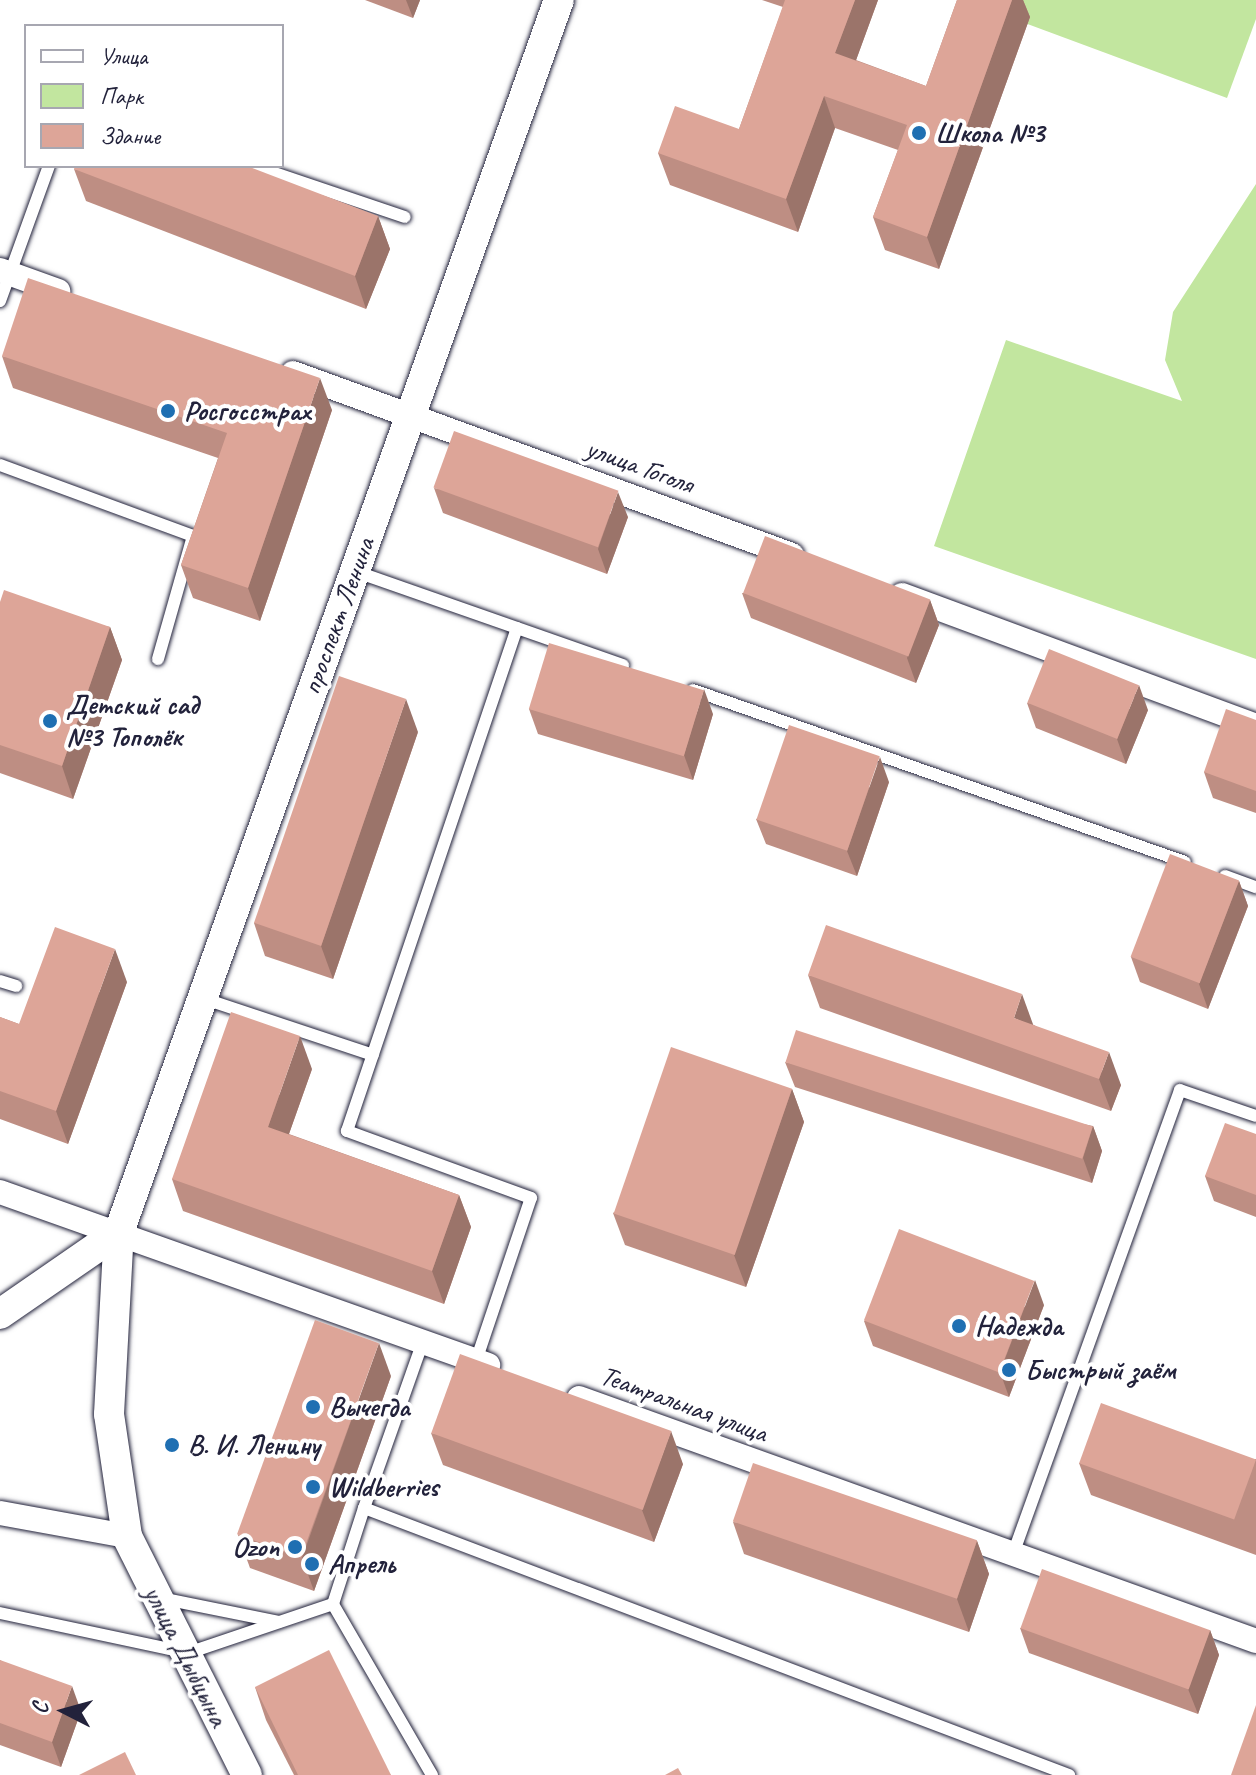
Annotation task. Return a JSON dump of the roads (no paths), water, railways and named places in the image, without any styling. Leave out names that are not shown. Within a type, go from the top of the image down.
[{"type":"street","name":"проспект Ленина","points":[[119,1232],[559,0]]},
{"type":"street","points":[[5,272],[83,300]]},
{"type":"street","name":"улица Гоголя","points":[[276,367],[810,561]]},
{"type":"street","points":[[885,589],[1256,726]]},
{"type":"street","points":[[0,1192],[505,1371]]},
{"type":"street","points":[[0,1314],[119,1232]]},
{"type":"street","name":"улица Дыбцына","points":[[119,1232],[109,1414],[127,1536],[247,1775]]},
{"type":"street","name":"Театральная улица","points":[[550,1387],[1256,1641]]},
{"type":"street","points":[[0,1513],[127,1536]]},
{"type":"lane","points":[[0,301],[5,272],[48,168]]},
{"type":"lane","points":[[260,168],[405,217]]},
{"type":"lane","points":[[0,465],[193,536],[158,659]]},
{"type":"lane","points":[[354,571],[638,671]]},
{"type":"lane","points":[[476,1361],[531,1198],[347,1131],[517,628]]},
{"type":"lane","points":[[683,687],[1196,866]]},
{"type":"lane","points":[[1211,871],[1256,887]]},
{"type":"lane","points":[[0,981],[16,986]]},
{"type":"lane","points":[[202,998],[373,1055]]},
{"type":"lane","points":[[1013,1554],[1180,1090],[1256,1116]]},
{"type":"lane","points":[[423,1341],[333,1604],[432,1775]]},
{"type":"lane","points":[[364,1508],[1069,1775]]},
{"type":"lane","points":[[155,1597],[282,1622]]},
{"type":"lane","points":[[0,1613],[188,1653],[333,1604]]},
{"type":"place","name":"Школа №3","points":[[919,133]]},
{"type":"place","name":"Росгосстрах","points":[[168,411]]},
{"type":"place","name":"Детский сад №3 Тополёк","points":[[50,721]]},
{"type":"place","name":"Надежда","points":[[959,1326]]},
{"type":"place","name":"Быстрый заём","points":[[1009,1370]]},
{"type":"place","name":"Вычегда","points":[[313,1407]]},
{"type":"place","name":"В. И. Ленину","points":[[172,1445]]},
{"type":"place","name":"Wildberries","points":[[313,1487]]},
{"type":"place","name":"Ozon","points":[[295,1547]]},
{"type":"place","name":"Апрель","points":[[312,1564]]}]
